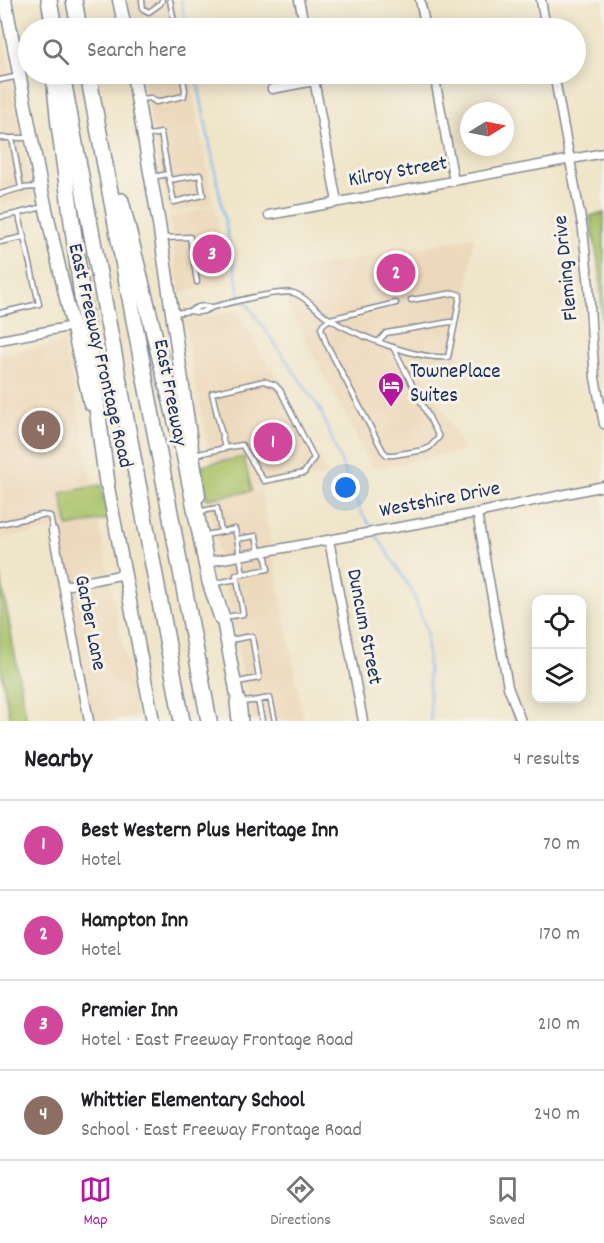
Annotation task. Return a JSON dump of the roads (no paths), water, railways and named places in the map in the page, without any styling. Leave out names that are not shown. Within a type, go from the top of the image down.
[{"type":"highway","points":[[47,0],[48,18]]},
{"type":"highway","points":[[47,0],[52,18]]},
{"type":"highway","points":[[74,0],[77,18]]},
{"type":"highway","points":[[54,84],[107,483]]},
{"type":"highway","points":[[64,84],[182,721]]},
{"type":"highway","name":"East Freeway","points":[[90,84],[210,721]]},
{"type":"highway","points":[[91,84],[184,454],[210,582],[222,618]]},
{"type":"highway","points":[[238,702],[241,721]]},
{"type":"main road","name":"East Freeway Frontage Road","points":[[5,0],[18,66]]},
{"type":"main road","points":[[119,0],[122,18]]},
{"type":"main road","name":"East Freeway Frontage Road","points":[[21,84],[45,206],[107,483],[153,721]]},
{"type":"main road","points":[[135,84],[162,238],[202,511],[238,702]]},
{"type":"street","points":[[299,0],[302,18]]},
{"type":"street","points":[[420,0],[424,18]]},
{"type":"street","points":[[541,0],[544,18]]},
{"type":"street","points":[[272,89],[290,84]]},
{"type":"street","points":[[315,84],[337,202]]},
{"type":"street","points":[[436,84],[454,181]]},
{"type":"street","name":"Fleming Drive","points":[[556,84],[583,230],[590,287],[596,378],[604,424]]},
{"type":"street","name":"Kilroy Street","points":[[269,215],[604,153]]},
{"type":"street","points":[[0,340],[73,326]]},
{"type":"street","name":"Westshire Drive","points":[[212,561],[477,513],[604,486]]},
{"type":"street","points":[[477,513],[508,687],[521,721]]},
{"type":"street","name":"Garber Lane","points":[[53,531],[89,721]]},
{"type":"street","name":"Duncum Street","points":[[329,540],[363,721]]},
{"type":"street","points":[[63,586],[125,574]]},
{"type":"lane","points":[[142,0],[143,9],[149,12],[162,0]]},
{"type":"lane","points":[[170,0],[173,18]]},
{"type":"lane","points":[[0,80],[18,76]]},
{"type":"lane","points":[[138,99],[150,98],[156,102],[184,96],[184,84]]},
{"type":"lane","points":[[144,136],[161,133],[169,180],[174,201],[203,195],[200,175],[169,180]]},
{"type":"lane","points":[[0,138],[31,138]]},
{"type":"lane","points":[[12,138],[21,189]]},
{"type":"lane","points":[[151,178],[168,174]]},
{"type":"lane","points":[[0,194],[41,187]]},
{"type":"lane","points":[[0,218],[19,215],[25,211],[45,206]]},
{"type":"lane","points":[[0,313],[39,304],[19,215]]},
{"type":"lane","points":[[0,242],[24,237]]},
{"type":"lane","points":[[162,238],[190,237],[197,282]]},
{"type":"lane","points":[[173,314],[204,306],[213,307],[274,294],[294,293],[330,320],[378,342],[439,358],[448,357],[460,295],[454,293],[411,300]]},
{"type":"lane","points":[[393,346],[439,437],[424,450],[387,455],[326,343],[321,328],[330,320],[396,303]]},
{"type":"lane","points":[[378,342],[386,333],[455,323]]},
{"type":"lane","points":[[194,455],[242,445],[264,481],[304,473],[314,458],[280,390],[275,385],[264,381],[212,393],[225,448]]},
{"type":"lane","points":[[202,511],[217,508],[221,532]]},
{"type":"lane","points":[[0,524],[42,515],[50,516],[53,531]]},
{"type":"lane","points":[[206,535],[235,529],[243,574]]},
{"type":"lane","points":[[222,618],[243,614],[236,575],[268,569],[256,536],[237,539]]},
{"type":"lane","points":[[216,583],[237,579]]},
{"type":"lane","points":[[227,641],[252,636],[259,678],[235,683]]},
{"type":"lane","points":[[238,702],[270,698],[275,721]]},
{"type":"lane","points":[[258,700],[261,721]]},
{"type":"waterway","points":[[181,0],[185,18]]},
{"type":"waterway","points":[[198,84],[239,292],[320,409],[361,512],[372,528]]},
{"type":"waterway","points":[[375,533],[412,591],[426,628],[431,721]]},
{"type":"place","name":"Premier Inn","points":[[212,254]]},
{"type":"place","name":"Hampton Inn","points":[[396,273]]},
{"type":"place","name":"TownePlace Suites","points":[[391,408]]},
{"type":"place","name":"Whittier Elementary School","points":[[41,430]]},
{"type":"place","name":"Best Western Plus Heritage Inn","points":[[273,442]]}]
